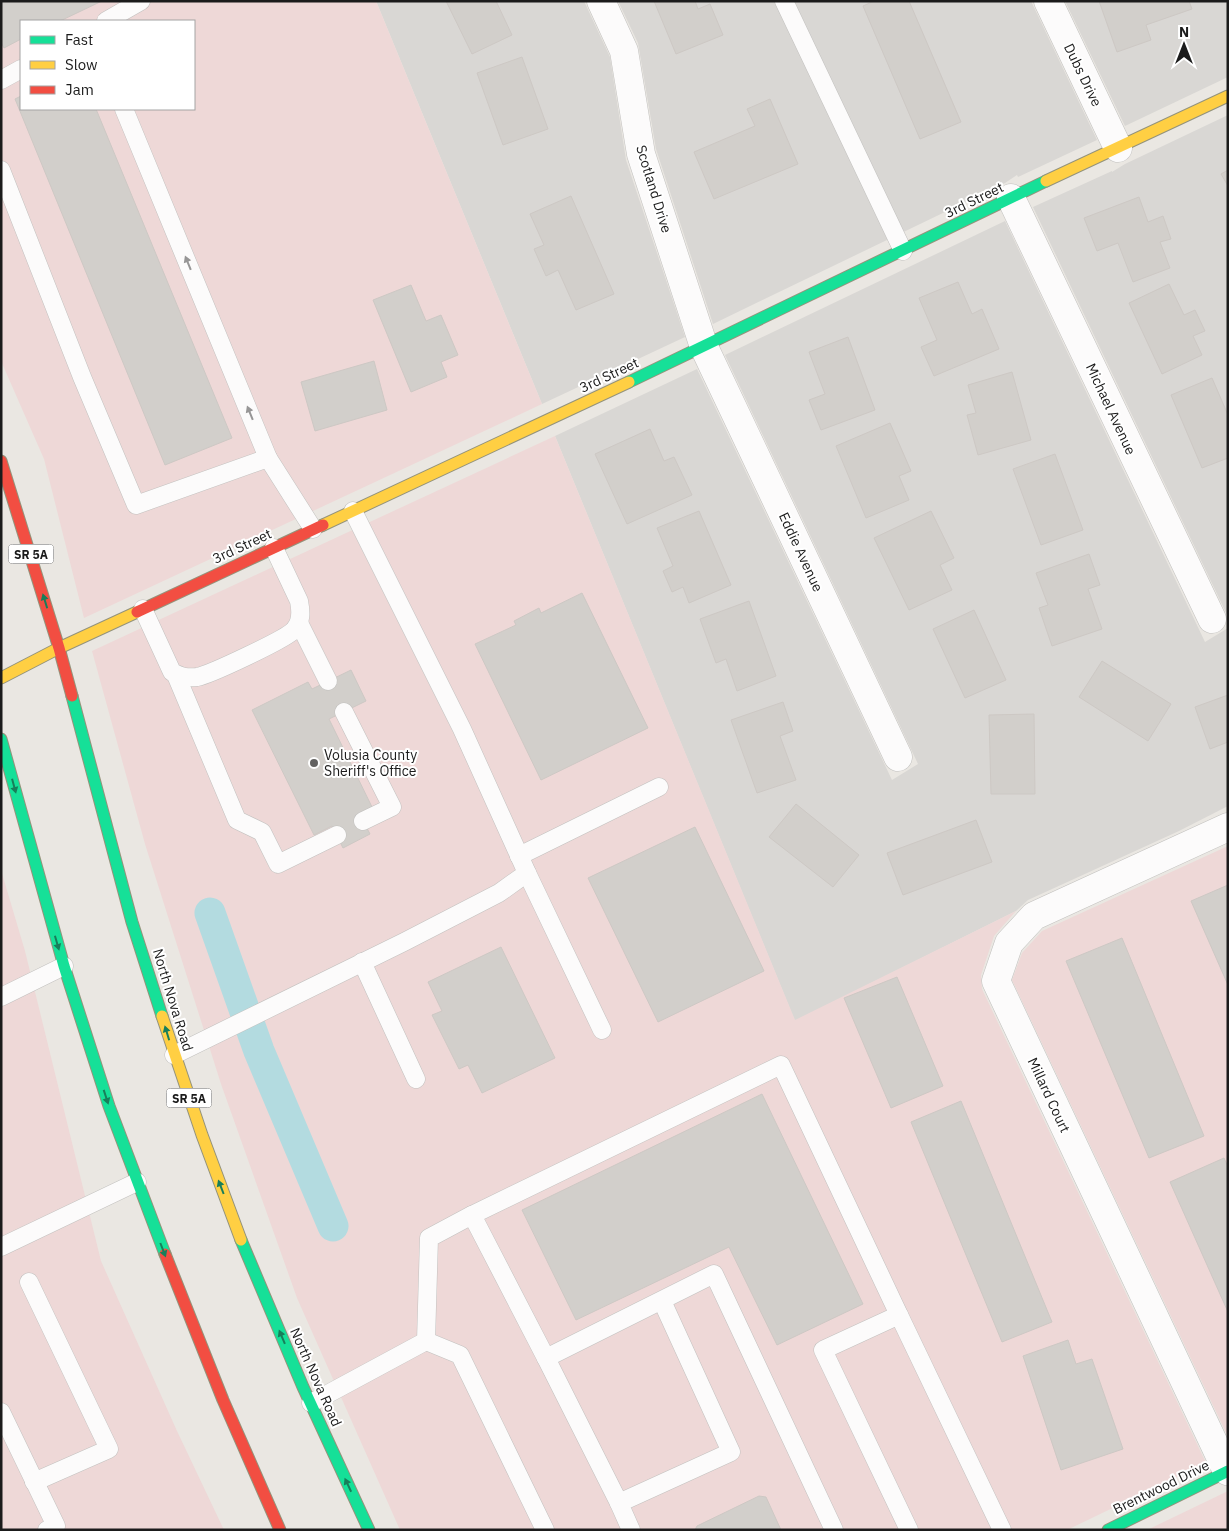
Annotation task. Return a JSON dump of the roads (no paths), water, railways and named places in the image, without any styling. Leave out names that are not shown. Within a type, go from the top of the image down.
[{"type":"main road","name":"3rd Street","points":[[1,678],[60,648],[704,347],[1011,198],[1228,96]]},
{"type":"main road","name":"North Nova Road","points":[[1,461],[60,648],[132,922],[181,1052],[202,1135],[249,1260],[369,1530]]},
{"type":"main road","points":[[1,739],[64,966],[109,1106],[185,1307],[280,1530]]},
{"type":"main road","name":"Brentwood Drive","points":[[1108,1530],[1227,1471]]},
{"type":"street","name":"Scotland Drive","points":[[601,1],[624,51],[641,154],[704,347]]},
{"type":"street","name":"Dubs Drive","points":[[1048,1],[1118,148]]},
{"type":"street","name":"Michael Avenue","points":[[1011,198],[1212,619]]},
{"type":"street","name":"Eddie Avenue","points":[[704,347],[898,757]]},
{"type":"street","name":"Millard Court","points":[[1227,1471],[996,981],[1009,943],[1034,916],[1228,827]]},
{"type":"lane","points":[[108,20],[141,1]]},
{"type":"lane","points":[[784,1],[902,251]]},
{"type":"lane","points":[[1,80],[20,70]]},
{"type":"lane","points":[[124,110],[268,458],[313,530]]},
{"type":"lane","points":[[1,170],[82,377],[136,505],[268,458]]},
{"type":"lane","points":[[353,511],[462,729],[527,874],[602,1030]]},
{"type":"lane","points":[[274,548],[299,601],[301,611],[300,623],[328,681]]},
{"type":"lane","points":[[143,609],[172,672],[182,678],[199,677],[212,673],[282,638],[294,631],[300,623]]},
{"type":"lane","points":[[176,675],[237,820],[262,832],[278,864],[337,835]]},
{"type":"lane","points":[[344,712],[392,807],[363,821]]},
{"type":"lane","points":[[519,856],[660,787]]},
{"type":"lane","points":[[181,1052],[499,893],[527,874]]},
{"type":"lane","points":[[362,962],[416,1079]]},
{"type":"lane","points":[[1,997],[64,966]]},
{"type":"lane","points":[[426,1341],[429,1238],[472,1215],[781,1065],[1002,1530]]},
{"type":"lane","points":[[1,1247],[137,1182]]},
{"type":"lane","points":[[472,1215],[546,1358],[631,1530]]},
{"type":"lane","points":[[546,1358],[714,1274],[834,1530]]},
{"type":"lane","points":[[30,1282],[110,1449],[34,1482]]},
{"type":"lane","points":[[619,1504],[731,1452],[662,1301]]},
{"type":"lane","points":[[899,1315],[823,1350],[910,1530]]},
{"type":"lane","points":[[311,1403],[426,1341]]},
{"type":"lane","points":[[426,1341],[460,1355],[545,1530]]},
{"type":"lane","points":[[1,1412],[56,1526],[47,1530]]},
{"type":"waterway","points":[[210,913],[259,1051],[333,1226]]},
{"type":"place","name":"Volusia County Sheriff's Office","points":[[314,763]]}]
